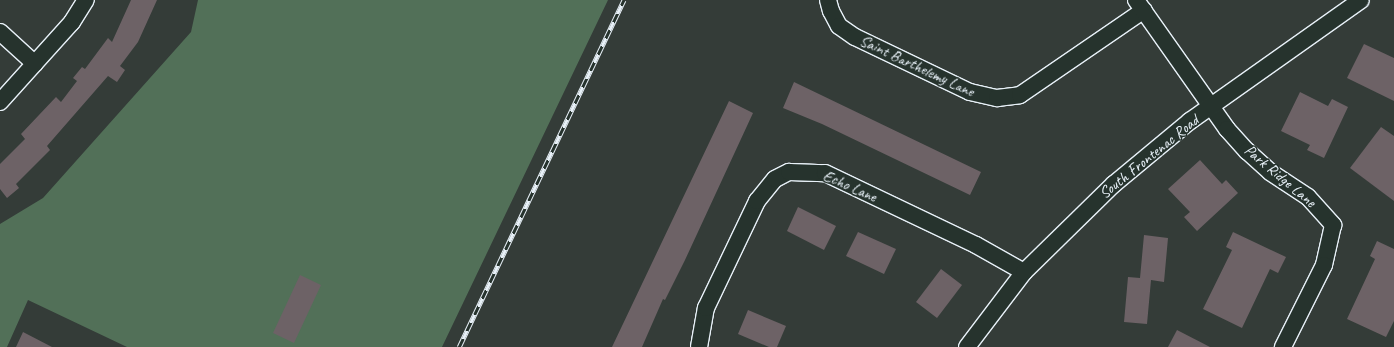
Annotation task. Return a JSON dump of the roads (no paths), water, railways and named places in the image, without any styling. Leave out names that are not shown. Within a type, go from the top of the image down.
[{"type":"street","points":[[0,102],[72,22],[86,0]]},
{"type":"street","name":"Saint Barthelemy Lane","points":[[828,0],[831,11],[839,26],[855,37],[970,92],[997,98],[1020,95],[1140,5]]},
{"type":"street","name":"South Frontenac Road","points":[[967,347],[1024,272],[1114,184],[1213,106],[1361,0]]},
{"type":"street","name":"Park Ridge Lane","points":[[1140,5],[1228,129],[1247,151],[1270,172],[1308,197],[1333,225],[1324,265],[1283,347]]},
{"type":"street","points":[[0,32],[35,64]]},
{"type":"street","name":"Echo Lane","points":[[699,347],[706,308],[757,201],[775,179],[789,172],[825,173],[976,245],[1024,272]]},
{"type":"railway","points":[[459,347],[624,0]]}]
